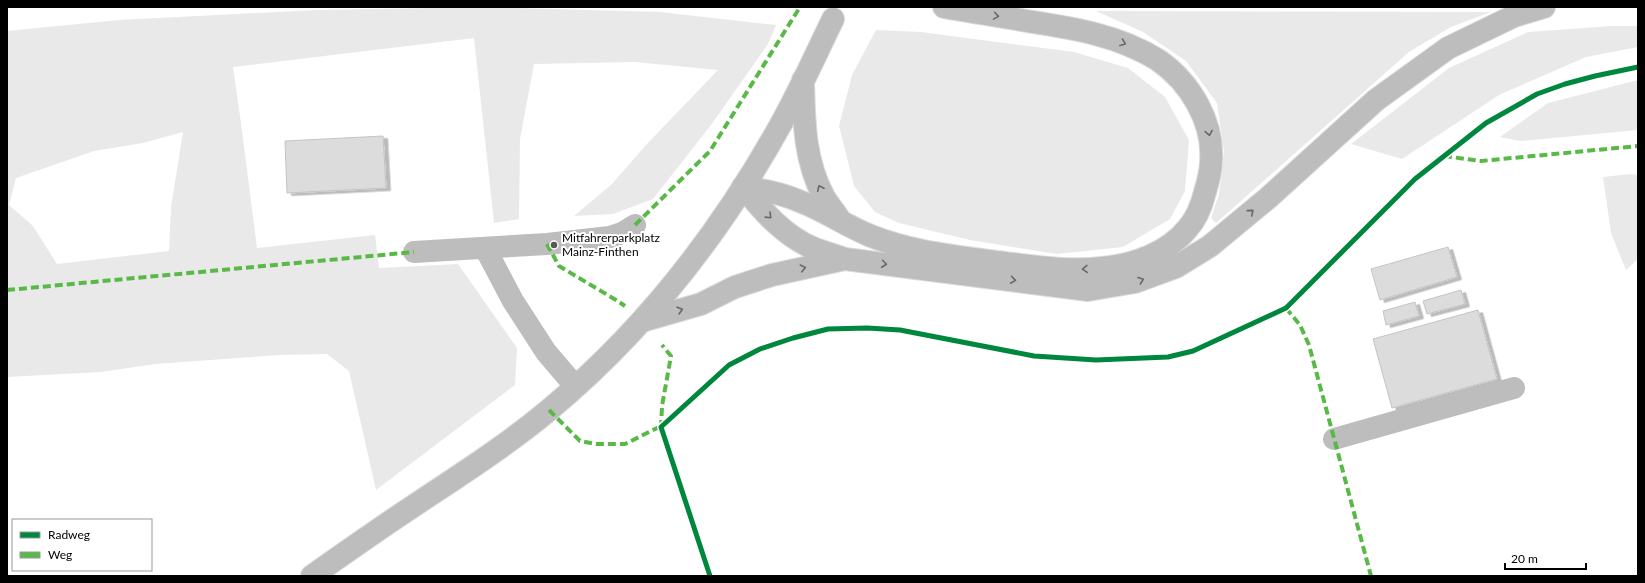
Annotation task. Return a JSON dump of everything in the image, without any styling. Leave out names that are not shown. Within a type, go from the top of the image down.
[{"type":"main road","points":[[743,187],[779,193],[800,201],[870,236],[918,251],[1038,267],[1073,270],[1102,268],[1144,259],[1162,250],[1188,228],[1197,214],[1206,188],[1211,162],[1210,143],[1206,120],[1187,88],[1176,75],[1139,49],[1115,40],[1045,24],[944,7]]},
{"type":"main road","points":[[743,187],[761,208],[786,232],[811,247],[845,259],[1088,290],[1135,282],[1176,267],[1210,246],[1268,198],[1376,100],[1448,48],[1514,16],[1544,7]]},
{"type":"main road","points":[[312,576],[378,529],[499,448],[549,410],[620,345],[642,321],[713,232],[743,187],[782,123],[833,19]]},
{"type":"main road","points":[[803,80],[804,124],[809,160],[824,197],[840,221]]},
{"type":"main road","points":[[414,252],[547,244],[610,237],[622,233],[635,225]]},
{"type":"main road","points":[[485,248],[513,301],[546,352],[575,386]]},
{"type":"main road","points":[[642,321],[700,304],[735,287],[772,275],[845,259]]},
{"type":"main road","points":[[1334,439],[1514,388]]},
{"type":"shaded area","points":[[486,7],[660,12],[776,25],[768,44],[711,125],[653,199],[613,214],[574,216],[612,184],[646,145],[718,70],[635,62],[534,64],[520,139],[519,219],[494,223],[474,38],[233,67],[257,248],[375,235],[379,268],[458,264],[517,348],[515,385],[376,490],[349,371],[327,354],[280,355],[155,364],[101,372],[7,377],[7,31],[119,20],[317,10]],"holes":[[[183,132],[171,207],[169,251],[57,264],[33,226],[9,205],[16,178],[94,151],[143,143]]]},
{"type":"shaded area","points":[[1096,11],[1491,12],[1451,27],[1409,52],[1216,223],[1211,218],[1219,194],[1224,152],[1217,103],[1186,61],[1143,32]]},
{"type":"shaded area","points":[[1612,26],[1638,26],[1638,47],[1586,57],[1499,95],[1402,159],[1351,144],[1449,68],[1528,32]]},
{"type":"shaded area","points":[[876,30],[921,32],[1074,52],[1128,68],[1165,97],[1189,140],[1185,191],[1170,219],[1123,247],[1057,254],[970,240],[899,223],[875,212],[854,186],[839,126],[852,75]]},
{"type":"shaded area","points":[[1638,80],[1638,130],[1520,141],[1500,137],[1548,103]]},
{"type":"shaded area","points":[[1630,174],[1638,175],[1638,259],[1626,270],[1611,233],[1603,177]]},
{"type":"building","points":[[383,136],[386,188],[287,193],[285,141]]},
{"type":"building","points":[[1448,247],[1457,277],[1380,300],[1371,269]]},
{"type":"building","points":[[1461,290],[1465,304],[1427,314],[1423,301]]},
{"type":"building","points":[[1415,302],[1419,316],[1386,325],[1383,311]]},
{"type":"building","points":[[1478,310],[1497,379],[1392,408],[1373,339]]},
{"type":"marked path","points":[[635,225],[710,151],[800,7]]},
{"type":"marked path","points":[[1444,156],[1481,161],[1638,146]]},
{"type":"marked path","points":[[547,244],[559,266],[625,306]]},
{"type":"marked path","points":[[7,290],[414,252]]},
{"type":"marked path","points":[[1286,308],[1300,325],[1309,345],[1371,576]]},
{"type":"marked path","points":[[661,428],[662,406],[671,356],[662,345]]},
{"type":"marked path","points":[[549,410],[580,441],[596,444],[625,444],[663,425]]},
{"type":"cycle path","points":[[710,576],[661,427],[729,365],[760,349],[793,338],[828,329],[867,328],[900,330],[1034,356],[1096,360],[1168,357],[1193,351],[1286,308],[1415,179],[1486,123],[1537,94],[1565,84],[1638,67]]},
{"type":"place","name":"Mitfahrerparkplatz Mainz-Finthen","points":[[554,245]]}]
